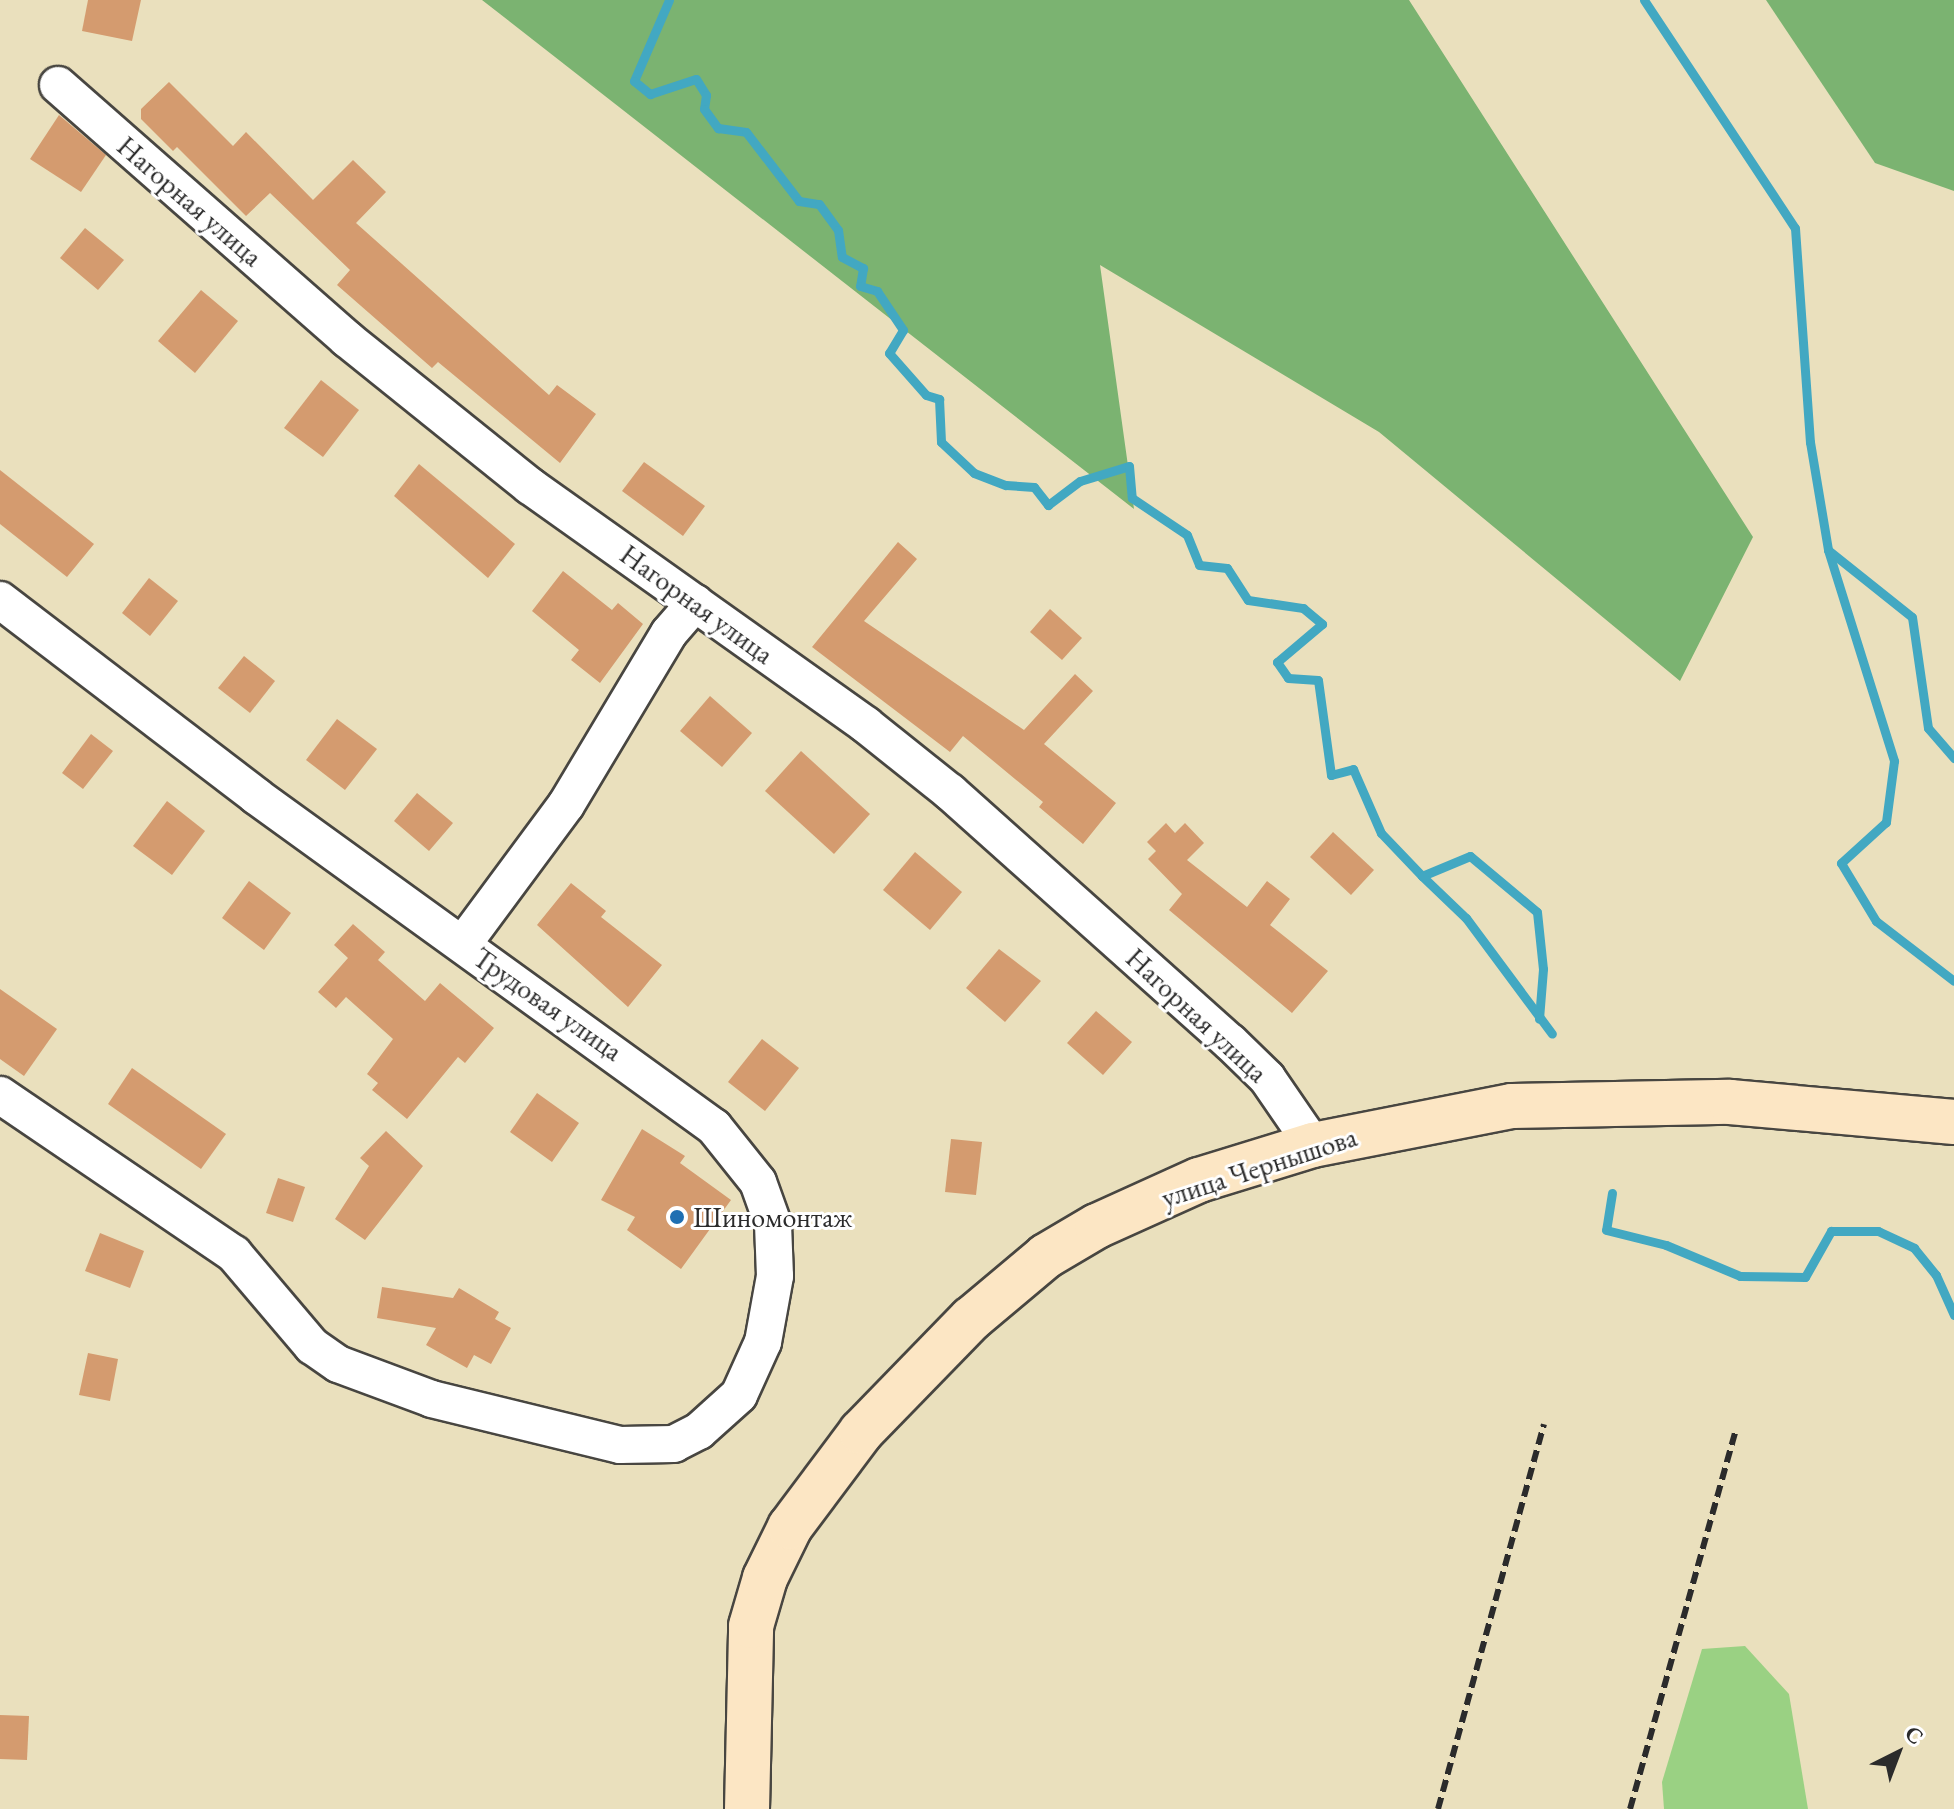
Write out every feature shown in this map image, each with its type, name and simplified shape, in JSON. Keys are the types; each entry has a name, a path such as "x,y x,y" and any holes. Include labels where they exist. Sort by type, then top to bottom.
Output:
{"main road":[{"name":"улица Чернышова","path":"747,1809 751,1626 765,1578 822,1479 861,1432 971,1319 1046,1256 1097,1226 1199,1180 1313,1145 1459,1113 1600,1101 1730,1102 1954,1122"}],"street":[{"name":"Нагорная улица","path":"58,85 347,339 530,486 695,603 950,792 1267,1078 1313,1145"},
{"name":"Трудовая улица","path":"0,600 256,796 714,1127 758,1182 770,1211 777,1248 770,1310 754,1367 739,1395 699,1431 674,1444 620,1445 432,1399 338,1364 291,1327 259,1280 234,1254 0,1095"},
{"path":"463,944 566,805 669,633 695,603"}],"green space":[{"path":"482,0 1409,0 1753,537 1680,681 1379,432 1100,265 1134,509"},
{"path":"1766,0 1954,0 1954,191 1875,163"},
{"path":"1745,1646 1789,1694 1808,1809 1664,1809 1662,1782 1702,1649"}],"building":[{"path":"88,0 141,0 132,41 82,31"},
{"path":"169,82 233,146 246,132 313,200 353,160 386,192 356,223 549,395 557,385 596,414 560,463 438,362 432,368 337,285 350,270 270,193 246,216 177,147 173,151 141,119 141,109"},
{"path":"59,115 106,155 81,192 30,159"},
{"path":"85,228 124,260 98,290 60,258"},
{"path":"201,290 238,321 195,373 158,341"},
{"path":"321,380 359,410 323,457 284,428"},
{"path":"644,462 705,506 683,536 622,491"},
{"path":"419,464 515,544 488,578 394,496"},
{"path":"0,470 94,544 67,577 0,524"},
{"path":"898,542 917,559 864,621 1024,730 1075,674 1093,691 1044,744 1116,803 1083,844 1039,807 1043,802 963,736 950,752 812,647"},
{"path":"563,571 612,610 618,603 643,624 600,683 571,660 579,650 532,611"},
{"path":"149,578 178,601 150,636 122,613"},
{"path":"1050,609 1082,638 1062,660 1030,632"},
{"path":"244,656 275,681 250,713 218,688"},
{"path":"710,696 752,733 722,767 680,731"},
{"path":"337,719 377,749 345,790 306,760"},
{"path":"91,734 113,751 83,789 62,773"},
{"path":"801,751 870,814 834,854 765,791"},
{"path":"417,793 453,823 429,851 394,821"},
{"path":"167,801 205,831 172,875 133,846"},
{"path":"1166,823 1175,833 1185,823 1204,843 1187,860 1247,907 1267,881 1290,899 1270,925 1328,971 1292,1013 1169,910 1182,894 1148,859 1156,851 1147,842"},
{"path":"1333,832 1374,870 1351,895 1310,857"},
{"path":"915,852 962,892 930,930 883,890"},
{"path":"249,881 291,913 264,950 222,918"},
{"path":"571,883 606,911 601,917 662,965 628,1007 537,925"},
{"path":"353,924 385,952 378,960 425,1001 440,983 494,1028 465,1063 458,1057 407,1119 372,1090 378,1083 367,1074 393,1039 346,997 336,1008 318,992 348,958 334,945"},
{"path":"999,949 1041,981 1005,1022 966,988"},
{"path":"0,989 57,1029 24,1076 0,1059"},
{"path":"1096,1011 1132,1042 1103,1075 1067,1043"},
{"path":"762,1039 799,1068 765,1111 728,1082"},
{"path":"132,1068 226,1134 201,1169 108,1104"},
{"path":"537,1093 579,1123 552,1162 510,1132"},
{"path":"642,1129 685,1156 680,1163 731,1200 681,1269 627,1230 635,1217 601,1200"},
{"path":"386,1131 423,1166 365,1240 335,1219 369,1166 360,1158"},
{"path":"951,1139 982,1142 976,1195 945,1192"},
{"path":"278,1178 305,1187 293,1222 266,1213"},
{"path":"100,1233 144,1251 130,1288 85,1271"},
{"path":"382,1287 453,1298 459,1288 499,1312 495,1319 511,1328 491,1364 474,1355 467,1368 426,1345 436,1328 377,1318"},
{"path":"88,1353 118,1359 110,1401 79,1395"},
{"path":"0,1715 29,1716 27,1760 0,1759"}],"waterway":[{"path":"669,0 634,81 650,94 696,79 706,95 704,109 718,128 746,132 799,201 819,204 838,230 842,257 863,268 860,286 877,291 903,330 889,353 926,395 939,399 941,442 974,473 1006,485 1034,487 1048,505 1080,481 1129,466 1132,498 1187,535 1199,565 1227,568 1248,600 1303,608 1322,624 1277,662 1288,678 1318,680 1331,775 1353,769 1381,833 1422,876 1470,856 1537,912 1543,969 1539,1019"},
{"path":"1644,0 1795,228 1810,442 1828,550 1894,761 1886,822 1841,863 1876,921 1954,981"},
{"path":"1828,550 1912,617 1928,728 1954,758"},
{"path":"1422,876 1466,918 1552,1034"},
{"path":"1612,1193 1606,1230 1666,1245 1740,1276 1805,1277 1831,1231 1878,1231 1914,1248 1936,1275 1954,1315"}],"railway":[{"path":"1438,1809 1544,1424"},
{"path":"1630,1809 1735,1432"}],"place":[{"name":"Шиномонтаж","path":"677,1217"}]}
